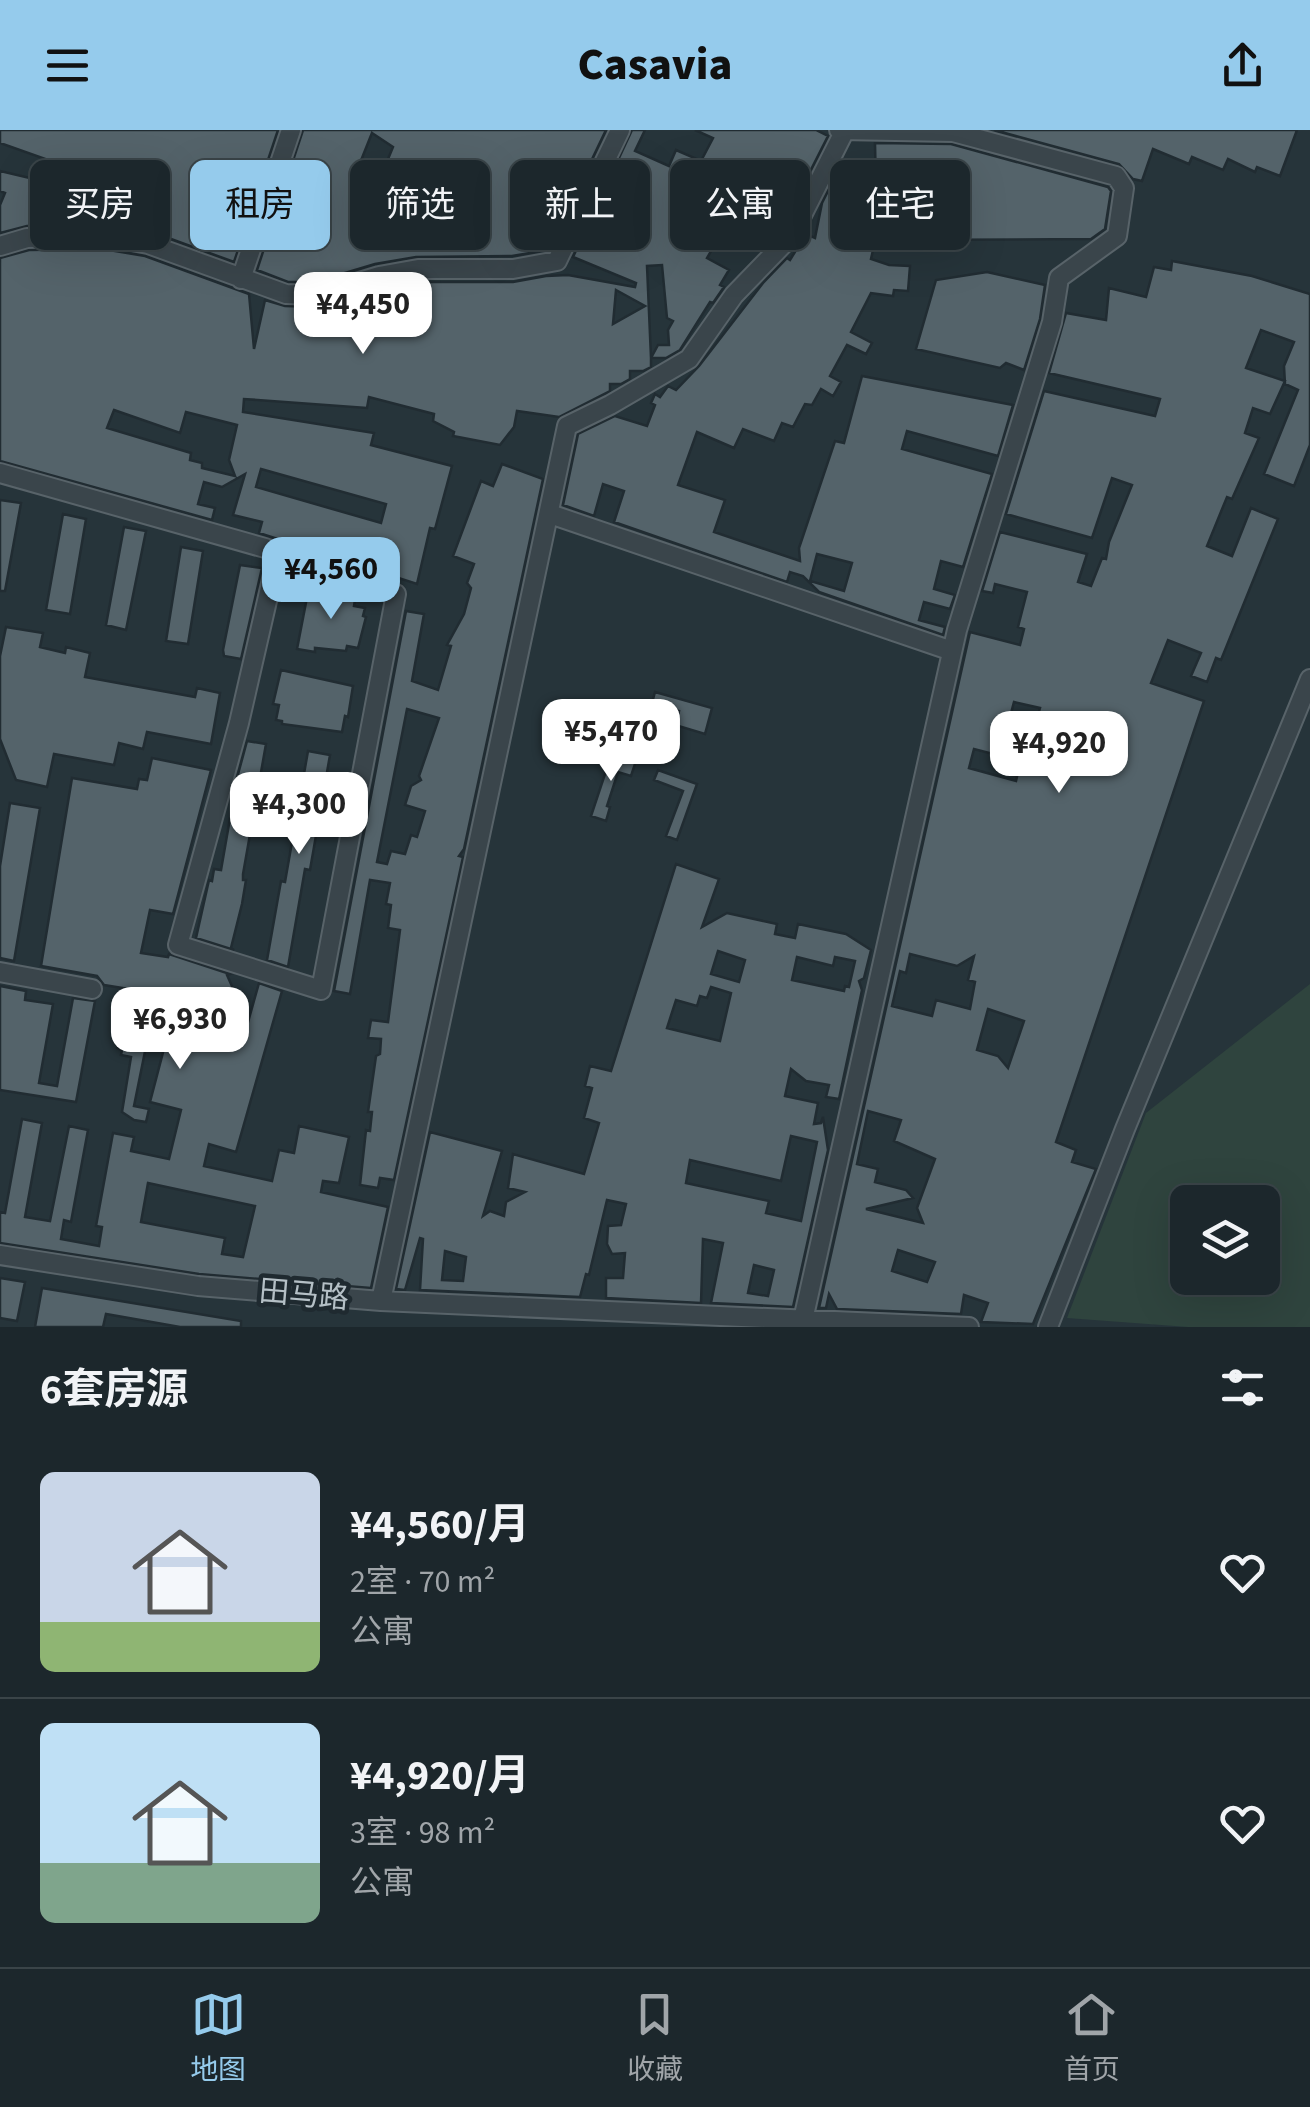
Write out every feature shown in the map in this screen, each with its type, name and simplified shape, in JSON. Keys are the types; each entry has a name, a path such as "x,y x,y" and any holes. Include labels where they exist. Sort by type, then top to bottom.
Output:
{"street":[{"path":"241,279 291,130"},
{"path":"0,246 27,238 104,236 148,244 286,294 317,295 379,276 418,270 513,269 558,261 620,130"},
{"path":"381,1302 567,426 610,406 688,359 734,296 792,235 841,131 953,132 1116,176 1124,188 1117,236 1059,278 1052,322 952,651 802,1320"},
{"path":"0,473 278,552 396,594 321,990 178,945 238,723 278,552"},
{"path":"549,514 952,651"},
{"path":"1048,1327 1310,679"},
{"path":"0,972 92,988"},
{"name":"田马路","path":"0,1256 198,1286 381,1302 969,1327"}],"green space":[{"path":"1310,984 1310,1327 1188,1327 1067,1318 1146,1113"}],"building":[{"path":"0,130 278,130 268,160 190,160 190,246 170,239 170,160 48,160 0,143"},
{"path":"303,130 606,130 592,160 510,160 510,250 548,250 512,256 416,257 375,264 315,282 288,282 257,270 264,250 330,250 330,160 293,160"},
{"path":"632,130 645,130 635,151 670,164 670,250 712,250 707,258 729,270 720,285 724,287 680,350 666,358 651,358 651,367 630,371 630,379 610,384 610,391 559,417 517,411 514,427 500,445 453,436 454,432 433,421 434,414 369,397 367,408 244,399 243,412 374,433 371,445 452,466 435,529 430,528 417,584 259,533 262,522 233,515 245,474 222,487 204,482 198,504 215,508 212,520 0,461 0,258 29,250 109,250 145,256 249,294 254,349 265,300 285,306 317,307 382,288 410,288 411,283 513,282 546,276 568,275 635,287 636,283 573,257 576,250 650,250 650,160 618,160","holes":["662,265 667,318 673,321 668,330 669,345 658,345 651,358 647,266","616,290 645,306 613,324","114,410 180,433 186,412 237,425 229,460 235,476 202,468 202,463 190,460 191,453 107,428","261,469 386,504 381,523 256,487"]},
{"path":"695,130 816,130 828,136 810,172 810,160 702,160 713,138"},
{"path":"994,130 1297,130 1280,176 1257,167 1255,172 1228,159 1223,170 1192,157 1189,164 1153,149 1142,181 1133,179 1119,164"},
{"path":"875,143 951,144 1108,187 1111,191 1105,229 1091,239 970,240 970,160 875,160"},
{"path":"676,150 699,160 672,160"},
{"path":"0,171 30,178 30,226 0,233 0,205 5,193 0,191"},
{"path":"830,187 830,250 873,250 871,259 910,266 908,291 894,290 893,296 871,293 851,332 872,343 866,354 847,345 830,376 841,382 833,396 821,389 812,405 805,404 793,427 782,423 774,441 743,429 734,448 697,432 678,485 725,500 714,532 800,561 799,548 835,441 844,443 862,376 1013,405 998,456 907,431 902,449 992,474 963,567 941,561 934,589 955,595 950,609 924,602 919,620 945,627 943,635 819,592 803,576 790,572 787,582 614,522 624,491 603,484 594,516 563,505 578,434 615,416 647,426 655,394 660,397 668,386 676,390 763,283 796,250 810,250 810,236 815,238 822,203","holes":["817,554 852,563 844,591 810,581"]},
{"path":"201,250 238,250 234,262"},
{"path":"1172,261 1252,276 1310,294 1310,445 1294,486 1264,474 1298,390 1285,381 1270,414 1253,408 1245,433 1259,438 1232,499 1227,497 1207,546 1232,556 1251,508 1278,519 1221,660 1216,658 1207,682 1191,676 1201,653 1168,640 1151,683 1204,701 1056,1142 1076,1150 1072,1162 1096,1169 1033,1324 981,1322 988,1303 964,1295 961,1314 837,1309 829,1294 826,1308 819,1308 970,632 1020,645 1024,629 1018,627 1027,592 995,584 993,593 982,591 1000,532 1087,554 1078,582 1091,586 1102,558 1106,559 1132,485 1112,478 1092,538 1006,514 1044,391 1155,416 1160,399 1049,373 1066,313 1106,320 1109,288 1146,297 1154,267 1171,270","holes":["1261,330 1294,342 1284,366 1285,381 1246,368","1014,702 1040,708 1035,726 1046,729 1042,744 1065,734 1053,771 1042,753 1023,750 1016,781 969,768 974,749 997,755 999,743 995,738 1006,732","910,954 957,966 974,956 968,980 975,982 970,1009 936,1000 932,1016 892,1006 900,971 906,973","988,1009 1024,1021 1008,1068 998,1056 977,1050","868,1111 901,1120 894,1141 935,1159 917,1208 923,1223 866,1209 913,1198 906,1190 875,1182 878,1169 857,1164","898,1250 935,1262 927,1282 892,1271"]},
{"path":"987,272 1045,285 1040,319 1024,370 1006,363 1000,368 916,349 936,280"},
{"path":"502,464 543,479 464,849 459,856 463,857 394,1180 380,1178 378,1188 360,1185 381,1039 368,1038 371,1020 388,1022 400,930 388,928 391,905 386,904 390,883 370,880 350,994 334,991 406,611 424,614 412,681 438,690 451,646 447,645 464,614 471,588 467,583 474,564 453,556 481,481 493,486","holes":["407,709 439,718 419,776 421,780 411,786 405,805 425,811 417,837 411,835 405,854 391,851 387,864 377,862"]},
{"path":"0,500 21,503 5,591 0,591"},
{"path":"63,514 86,519 70,614 46,610"},
{"path":"124,527 146,531 126,630 106,625"},
{"path":"181,547 203,551 188,644 166,641"},
{"path":"240,565 262,568 241,659 224,656 223,650"},
{"path":"309,587 355,600 354,606 365,608 358,648 315,648 315,652 297,649"},
{"path":"6,627 43,633 40,647 65,653 66,647 90,653 85,677 195,697 197,688 220,693 211,744 147,732 143,749 119,743 114,765 54,754 47,787 16,780 0,739 0,656"},
{"path":"281,670 353,686 342,732 276,720 279,705 273,704"},
{"path":"655,692 712,708 705,734 675,725 679,711 652,703"},
{"path":"247,741 266,744 243,874 246,880 242,904 231,948 234,950 196,938 209,880 212,881 214,869 221,870"},
{"path":"308,751 330,755 288,967 267,960"},
{"path":"612,753 636,761 631,776 618,772 606,821 591,816"},
{"path":"152,758 211,770 173,914 150,910 141,953 168,957 169,954 230,974 227,975 248,1022 259,983 282,991 236,1152 209,1144 204,1166 272,1181 279,1150 294,1153 299,1126 349,1137 339,1183 323,1181 321,1192 388,1207 371,1288 199,1274 0,1243 0,1212 5,1213 22,1119 42,1123 25,1217 50,1221 69,1126 88,1130 71,1222 64,1220 61,1239 99,1246 102,1227 96,1226 113,1133 134,1137 131,1151 169,1159 181,1110 150,1102 176,1003 156,997 134,1106 149,1109 146,1122 134,1120 122,1112 131,1057 121,1055 122,1050 117,1048 129,989 104,985 97,976 41,966 72,778 137,789 139,779 147,780","holes":["148,1183 255,1206 243,1257 222,1254 225,1238 141,1222"]},
{"path":"658,770 697,784 677,840 666,836 683,791 654,780"},
{"path":"10,803 40,808 14,961 0,958 0,866"},
{"path":"676,864 719,879 702,927 727,913 777,924 775,934 795,938 798,924 846,934 871,950 864,978 859,981 862,990 839,1099 826,1097 829,1085 806,1081 791,1069 785,1096 818,1103 814,1124 821,1123 823,1117 828,1150 793,1307 711,1303 723,1243 703,1239 701,1303 606,1298 606,1278 623,1278 625,1253 612,1254 607,1244 608,1226 621,1225 626,1204 607,1200 580,1297 420,1290 420,1238 405,1290 396,1289 430,1132 502,1151 483,1216 490,1211 504,1216 506,1202 525,1192 508,1188 513,1154 584,1174 599,1123 584,1118 592,1088 585,1086 590,1066 611,1071","holes":["718,951 745,960 739,982 711,974","797,957 833,966 835,957 855,961 849,987 845,986 844,991 792,980","711,987 731,993 720,1041 667,1028 676,1000 697,1006 700,996 707,998","791,1136 817,1142 801,1221 766,1213 769,1201 686,1183 690,1160 781,1181","445,1251 466,1257 463,1281 442,1280","754,1265 774,1270 768,1296 748,1293"]},
{"path":"0,986 26,991 25,1000 53,1004 39,1083 57,1086 73,998 95,1001 76,1102 0,1090"},
{"path":"0,1278 25,1282 17,1321 0,1318"},
{"path":"42,1288 241,1321 241,1327 180,1327 106,1314 103,1327 35,1327"}]}
